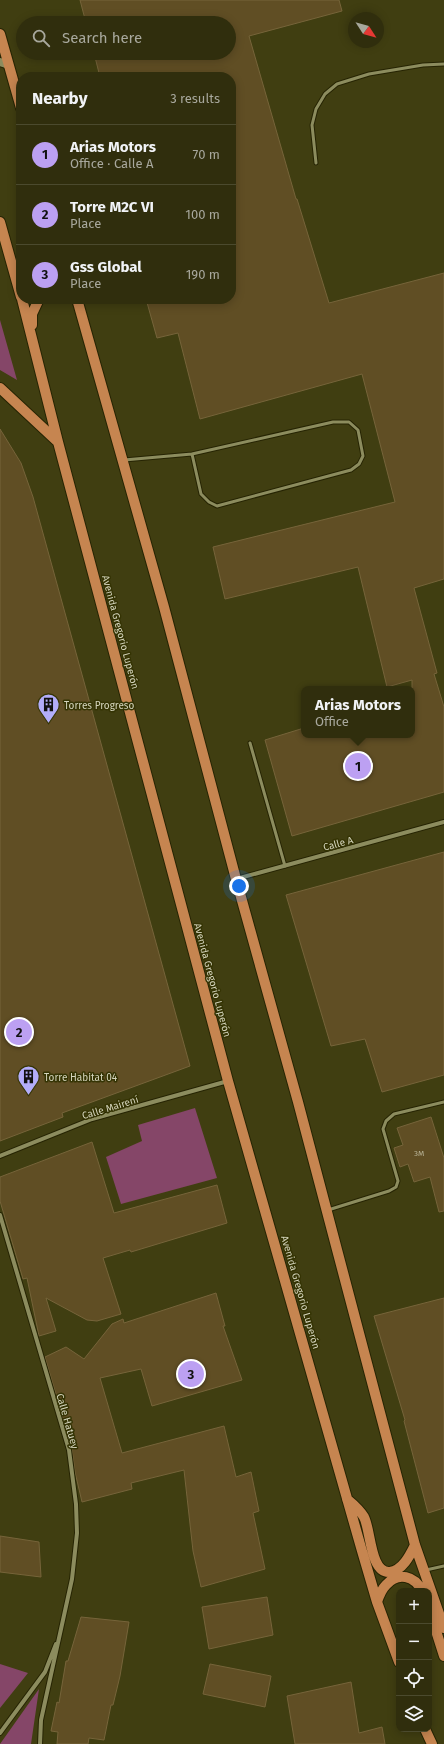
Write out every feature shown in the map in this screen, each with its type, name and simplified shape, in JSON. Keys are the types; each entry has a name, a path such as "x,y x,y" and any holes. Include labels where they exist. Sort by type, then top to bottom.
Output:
{"main road":[{"path":"0,34 4,64 16,95"},
{"name":"Avenida Gregorio Luperón","path":"0,222 16,280"},
{"name":"Avenida Gregorio Luperón","path":"23,304 32,334 58,442 228,1081 377,1602 398,1660"},
{"path":"32,334 32,314 36,304"},
{"path":"75,304 82,314"},
{"path":"79,304 164,607 236,879 327,1210 415,1545 444,1628"},
{"path":"0,388 58,442"},
{"path":"347,1499 364,1517 375,1561 384,1571 389,1572 400,1568 405,1563 415,1545"},
{"path":"377,1602 386,1584 395,1578 407,1577 414,1580 420,1588"},
{"path":"432,1618 444,1656"},
{"path":"426,1732 432,1744"}],"street":[{"name":"Calle A","path":"236,879 444,822"},
{"name":"Calle Mairení","path":"0,1156 92,1119 228,1081"},
{"name":"Calle Hatuey","path":"0,1215 69,1450 76,1504 77,1533 72,1579 41,1720 40,1744"},
{"name":"Calle Hatuey","path":"0,1733 45,1672 59,1637"}],"lane":[{"path":"316,163 312,125 316,109 326,94 337,84 370,74 423,65 444,64"},
{"path":"123,460 192,454 333,422 349,422 358,430 362,456 359,464 351,470 217,506 209,502 202,494 192,454"},
{"path":"250,743 285,866"},
{"path":"327,1210 396,1187 398,1181 383,1129 386,1121 394,1114 444,1102"},
{"path":"424,1571 444,1566"}],"shaded area":[{"path":"0,320 17,380 0,370"},
{"path":"195,1108 217,1178 121,1204 106,1157 142,1141 138,1125"},
{"path":"0,1664 28,1673 0,1708"},
{"path":"39,1689 31,1744 0,1744"}],"building":[{"path":"80,0 339,0 342,11 249,36 296,199 329,303 444,273 444,579 414,588 437,673 434,674 444,707 444,792 292,836 265,740 301,729 301,738 415,738 415,686 412,686 412,680 387,686 358,567 225,599 213,547 395,502 362,374 200,419 178,333 157,338 147,304 236,304 236,72 99,72 96,60 236,60 236,16 84,16"},
{"name":"Torres Progreso","path":"0,429 21,463 33,497 190,1066 62,1113 63,1117 0,1141"},
{"path":"444,852 444,1075 382,1092 365,1039 331,1046 286,895"},
{"path":"431,1117 444,1158 444,1211 439,1212 430,1177 414,1182 408,1164 400,1167 394,1148 403,1145 397,1128"},
{"path":"92,1142 114,1213 217,1185 227,1223 131,1252 130,1250 103,1258 121,1314 97,1321 87,1320 46,1298 56,1331 39,1336 27,1278 23,1279 0,1201 0,1177"},
{"path":"216,1293 225,1326 223,1326 242,1380 152,1406 141,1369 100,1378 122,1453 224,1426 236,1477 251,1472 259,1511 253,1513 265,1569 201,1587 193,1551 184,1470 131,1483 132,1489 82,1502 75,1472 72,1449 45,1357 66,1347 84,1359 112,1324 123,1319 124,1323"},
{"path":"444,1298 444,1508 428,1513 404,1421 405,1420 374,1316"},
{"path":"0,1536 39,1542 41,1577 0,1572"},
{"path":"267,1597 273,1635 209,1649 202,1607"},
{"path":"81,1617 129,1622 120,1676 113,1705 111,1705 104,1740 89,1738 88,1744 57,1744 58,1732 51,1731 57,1702 59,1703 66,1661 68,1661"},
{"path":"210,1664 271,1676 265,1707 203,1694"},
{"path":"351,1682 359,1733 382,1727 385,1744 295,1744 287,1696"}],"place":[{"name":"Torres Progreso","path":"48,724"},
{"name":"Arias Motors","path":"358,766"},
{"name":"Torre M2C VI","path":"19,1032"},
{"name":"Torre Habitat 04","path":"28,1096"},
{"name":"Gss Global","path":"191,1374"}]}
